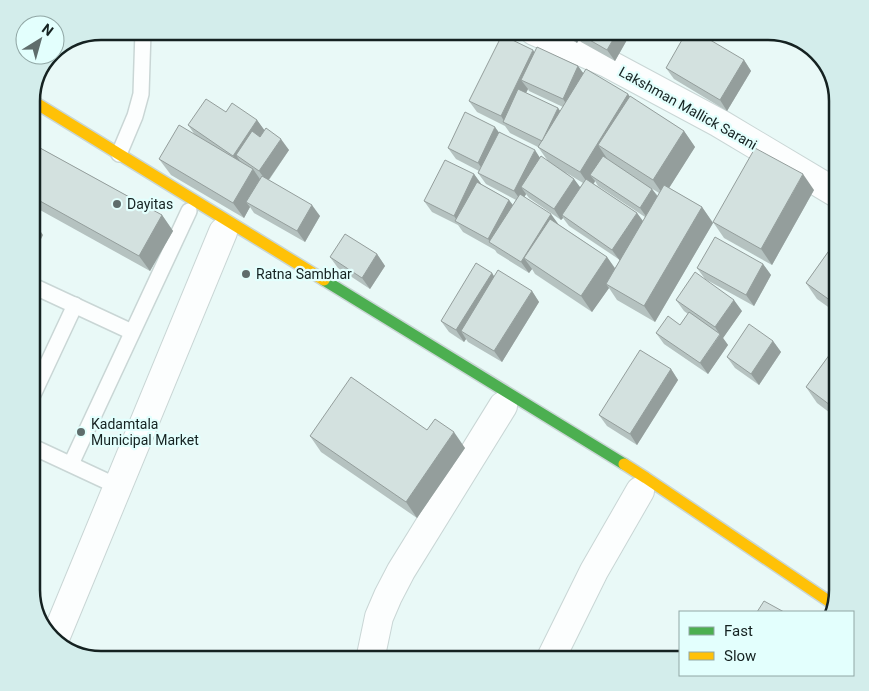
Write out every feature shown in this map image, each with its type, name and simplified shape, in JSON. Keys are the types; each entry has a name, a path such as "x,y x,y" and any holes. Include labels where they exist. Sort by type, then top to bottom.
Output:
{"street":[{"name":"Lakshman Mallick Sarani","path":"554,40 606,63 719,122 829,189"},
{"path":"40,106 119,154 190,208 641,488 828,602"},
{"path":"58,632 224,229"},
{"path":"372,651 379,617 400,571 505,403"},
{"path":"554,651 594,571 641,488"}],"lane":[{"path":"119,154 135,116 141,94 143,40"},
{"path":"71,464 190,208"},
{"path":"40,289 132,332"},
{"path":"40,379 75,305"},
{"path":"40,450 118,486"}],"building":[{"path":"500,40 512,40 533,50 501,116 469,101"},
{"path":"590,40 613,40 607,50"},
{"path":"682,40 710,40 744,60 720,100 666,68"},
{"path":"537,47 578,66 563,99 521,80"},
{"path":"586,69 628,94 580,172 538,147"},
{"path":"518,89 558,108 542,141 503,122"},
{"path":"630,96 684,131 653,180 598,145"},
{"path":"206,99 226,112 232,103 257,120 233,156 188,125"},
{"path":"465,112 495,127 478,163 448,148"},
{"path":"179,125 253,169 233,203 159,159"},
{"path":"266,128 281,139 259,171 236,155 252,131 260,137"},
{"path":"499,132 535,150 514,191 478,173"},
{"path":"40,148 162,215 139,256 40,201"},
{"path":"755,148 803,174 761,249 713,222"},
{"path":"541,156 574,179 554,209 521,187"},
{"path":"603,156 652,189 640,208 590,175"},
{"path":"445,160 474,174 454,216 424,201"},
{"path":"262,176 312,205 297,231 246,202"},
{"path":"586,179 637,213 612,250 562,215"},
{"path":"477,182 509,200 488,239 455,221"},
{"path":"664,185 702,207 644,306 606,284"},
{"path":"520,194 551,214 521,262 489,242"},
{"path":"550,219 607,257 581,296 524,258"},
{"path":"345,234 377,254 362,278 330,257"},
{"path":"715,237 763,264 746,295 697,268"},
{"path":"829,251 829,300 806,283"},
{"path":"476,263 492,273 456,330 441,321"},
{"path":"498,270 532,291 494,351 461,331"},
{"path":"695,272 734,300 715,327 676,300"},
{"path":"689,312 720,334 700,363 656,333 668,316 680,325"},
{"path":"749,324 773,341 751,374 727,357"},
{"path":"640,350 671,369 630,434 599,415"},
{"path":"829,355 829,404 806,387"},
{"path":"351,377 427,430 435,419 454,432 406,502 310,436"},
{"path":"764,601 782,611 758,611"}],"traffic: fast":[{"path":"324,280 624,464"}],"traffic: slow":[{"path":"40,106 324,280"},
{"path":"624,464 828,601"}],"place":[{"name":"Dayitas","path":"117,204"},
{"name":"Ratna Sambhar","path":"246,274"},
{"name":"Kadamtala Municipal Market","path":"81,432"}]}
